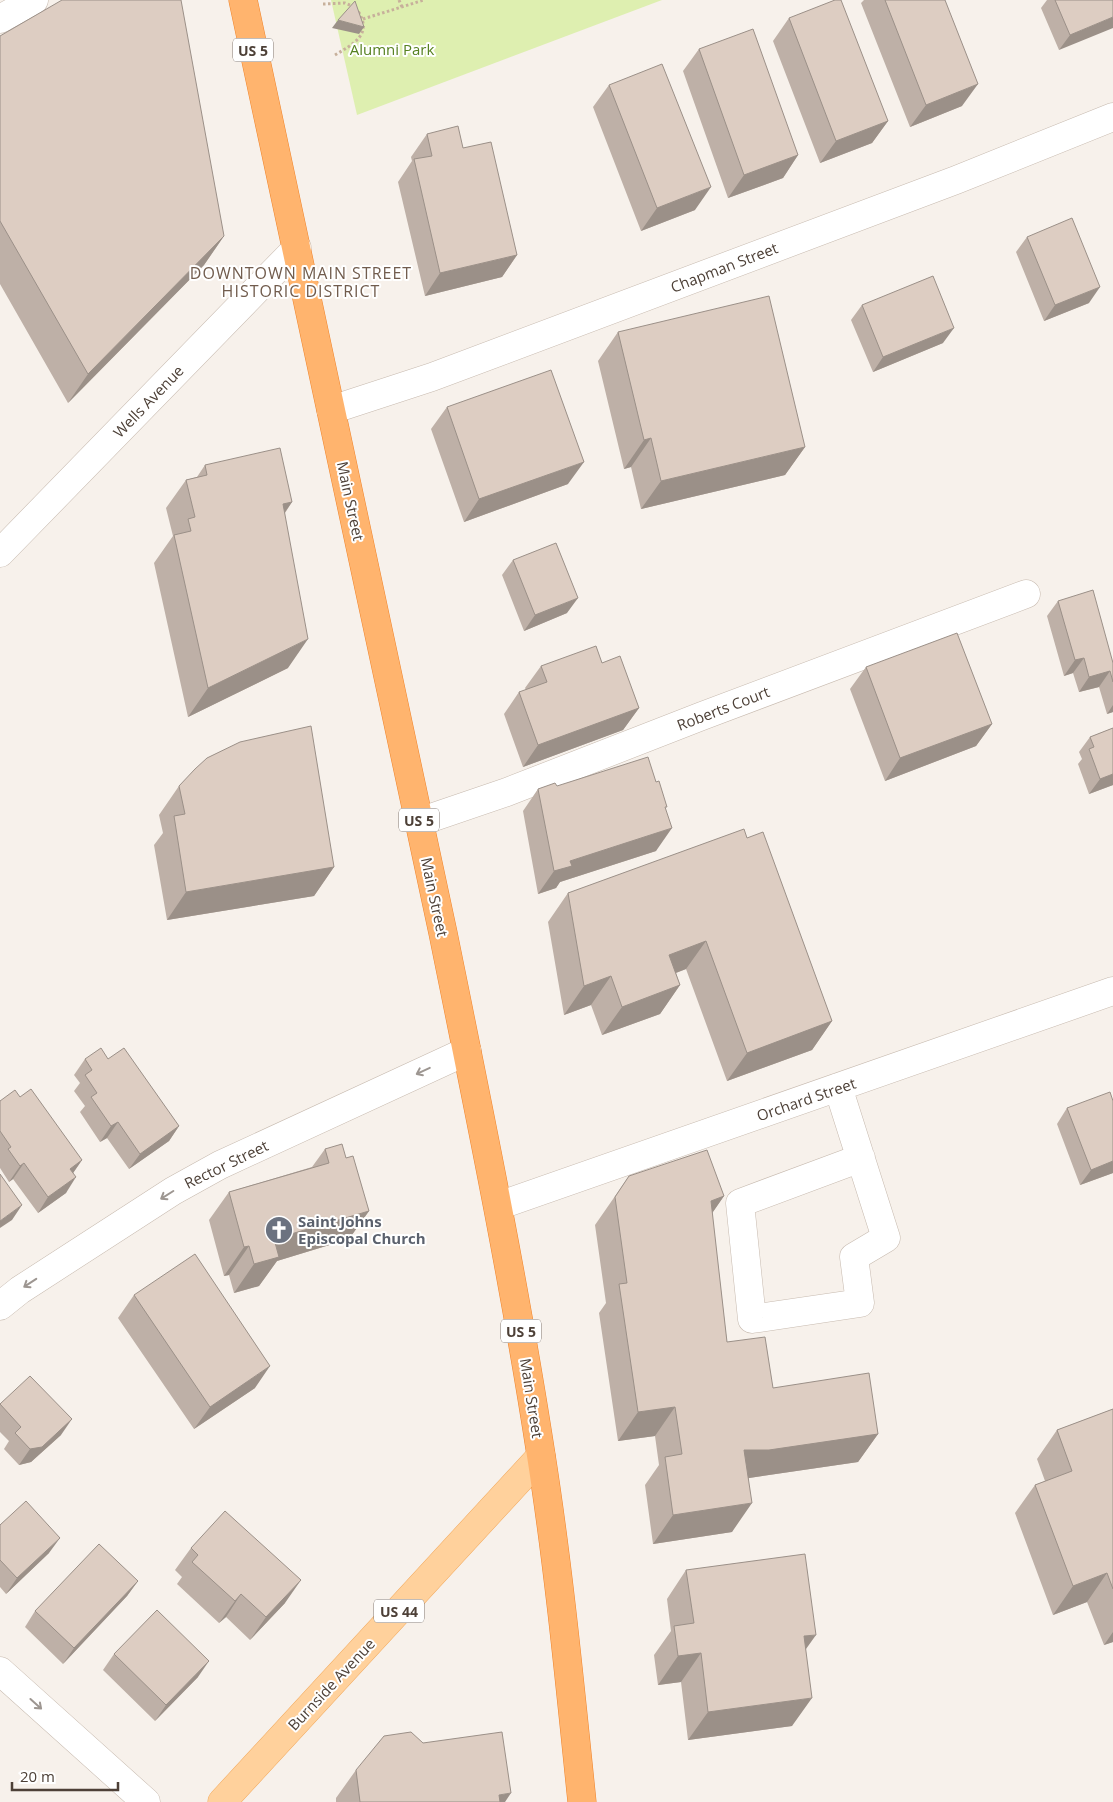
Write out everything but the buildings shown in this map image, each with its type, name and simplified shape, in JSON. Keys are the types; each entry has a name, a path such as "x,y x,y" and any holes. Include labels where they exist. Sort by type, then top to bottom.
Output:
{"highway":[{"name":"Main Street","path":"243,0 332,410 498,1206 541,1456 559,1586 582,1802"}],"main road":[{"name":"Burnside Avenue","path":"222,1802 541,1456"}],"street":[{"path":"0,20 34,0"},
{"name":"Chapman Street","path":"332,410 451,370 956,180 1113,116"},
{"name":"Wells Avenue","path":"0,553 297,248"},
{"name":"Roberts Court","path":"419,822 507,792 702,716 1026,594"},
{"name":"Orchard Street","path":"498,1206 1113,992"},
{"name":"Rector Street","path":"0,1306 20,1290 181,1187 220,1165 467,1051"},
{"path":"838,1087 861,1158 886,1238 854,1257 860,1303 752,1319 740,1203 861,1158"},
{"path":"0,1671 146,1802"}],"path":[{"path":"399,0 402,7"},
{"path":"363,19 424,0"},
{"path":"323,4 345,3 358,10 363,19 360,37 335,55"}],"green space":[{"name":"Alumni Park","path":"331,0 662,0 357,115"}],"place":[{"name":"Saint Johns Episcopal Church","path":"279,1230"}],"district":[{"name":"DOWNTOWN MAIN STREET HISTORIC DISTRICT","path":"301,282"}]}
